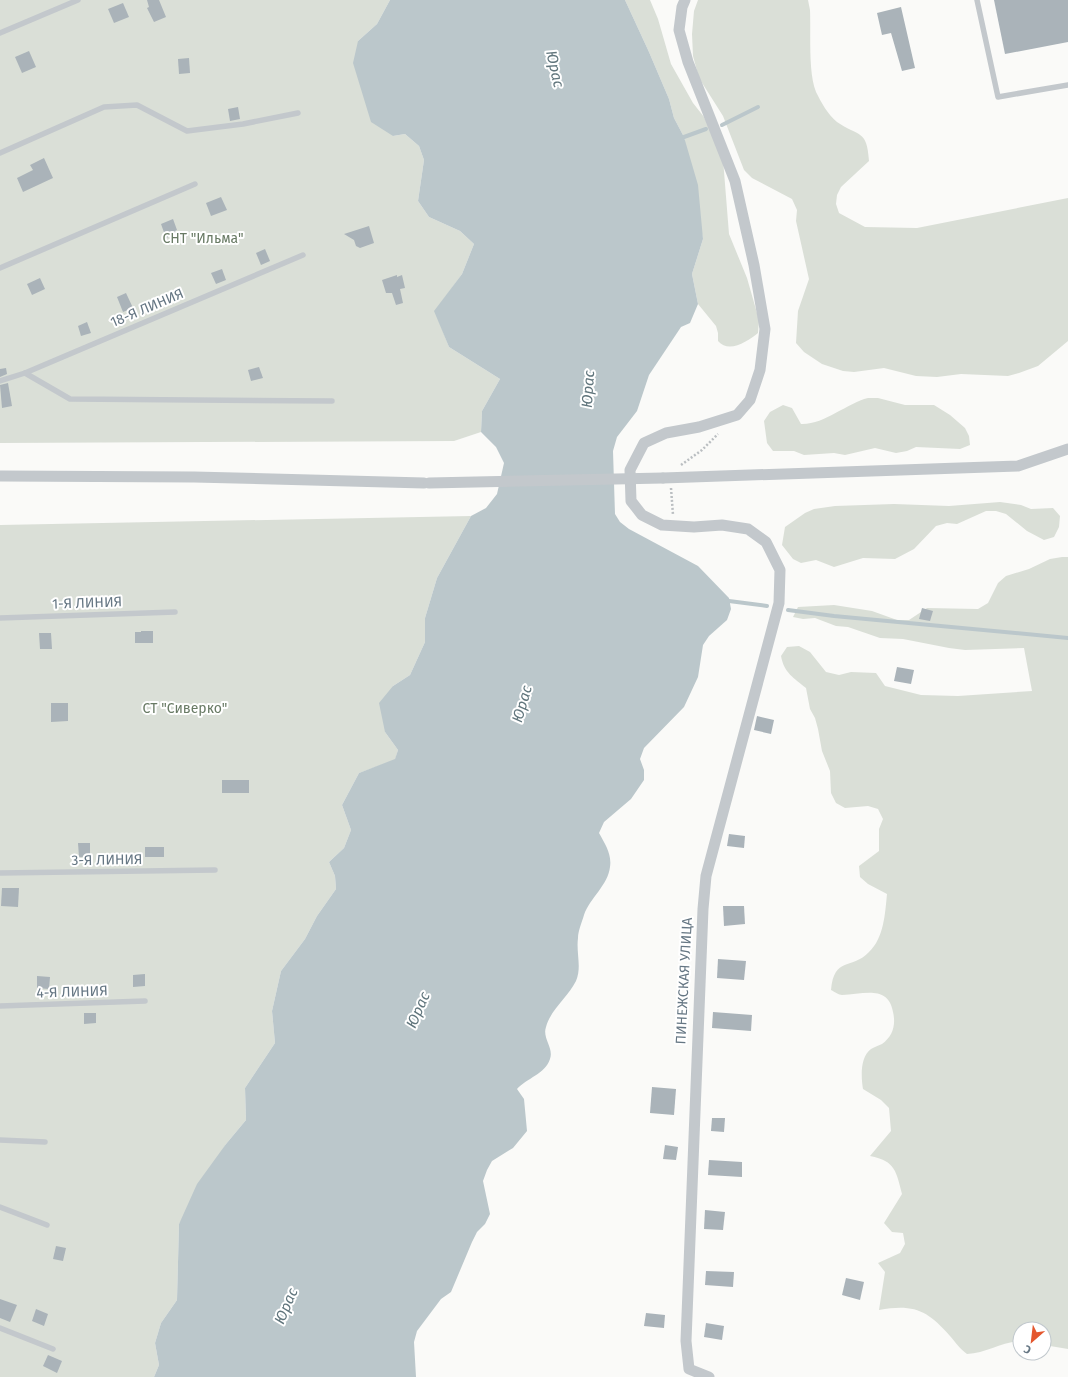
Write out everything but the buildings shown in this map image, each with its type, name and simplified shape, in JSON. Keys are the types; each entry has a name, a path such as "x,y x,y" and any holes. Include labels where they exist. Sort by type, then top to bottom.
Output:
{"street":[{"name":"ПИНЕЖСКАЯ УЛИЦА","path":"685,0 682,6 679,30 688,62 735,181 754,265 765,329 760,370 750,400 737,415 699,427 666,433 644,443 630,470 631,501 642,515 662,525 694,527 722,525 748,529 766,542 780,570 779,603 705,883 698,998 686,1342 689,1369 708,1377"},
{"path":"0,476 194,477 426,483 667,482 1018,466 1068,449"}],"lane":[{"path":"0,33 78,0"},
{"path":"977,0 998,97 1068,84"},
{"path":"0,153 104,107 137,105 187,131 243,124 298,113"},
{"path":"0,268 195,184"},
{"name":"18-Я ЛИНИЯ","path":"0,381 25,373 303,255"},
{"path":"25,373 70,400 332,401"},
{"name":"1-Я ЛИНИЯ","path":"0,618 175,612"},
{"name":"3-Я ЛИНИЯ","path":"0,873 215,870"},
{"name":"4-Я ЛИНИЯ","path":"0,1006 145,1001"},
{"path":"0,1140 45,1142"},
{"path":"0,1207 47,1225"},
{"path":"0,1328 52,1349"}],"path":[{"path":"673,512 667,482 722,430"}],"green space":[{"name":"СНТ \"Ильма\"","path":"0,0 390,0 377,24 358,41 393,136 405,134 419,146 424,160 418,201 429,217 460,231 474,244 462,274 435,311 449,347 500,379 482,411 481,432 454,441 0,443"},
{"path":"625,0 650,0 658,19 671,64 693,103 704,117 723,159 729,234 747,278 759,320 758,333 738,345 722,345 718,341 716,326 698,304 692,274 703,239 684,137 674,118 669,99"},
{"path":"698,0 808,0 810,10 811,63 813,84 816,92 825,108 837,122 856,132 864,139 868,151 869,161 841,187 837,195 836,204 839,213 865,227 917,228 1068,198 1068,341 1038,366 1008,376 961,374 937,377 916,376 884,368 854,372 843,371 822,364 804,352 796,343 798,311 809,279 796,221 797,210 792,199 752,178 744,170 723,116 699,78 693,56 692,34 694,11"},
{"path":"868,398 878,398 905,405 934,405 950,415 965,428 969,436 970,445 960,449 916,447 907,451 896,453 875,448 845,455 834,453 804,455 794,451 773,451 767,443 764,421 770,412 783,405 792,408 801,424 827,418 852,404"},
{"path":"1000,502 1021,505 1031,509 1053,508 1060,516 1059,527 1054,537 1044,540 1027,531 1006,514 996,511 986,511 957,524 947,523 936,526 914,549 895,559 863,558 834,567 816,560 801,563 793,559 782,545 785,527 805,513 814,509 835,506 894,504 949,506"},
{"name":"СТ \"Сиверко\"","path":"471,516 437,578 425,618 425,642 410,675 393,686 385,732 398,750 395,760 359,773 342,805 351,830 344,848 329,862 335,876 336,889 317,916 305,939 281,971 272,1011 275,1043 245,1088 246,1120 226,1144 179,1224 177,1300 161,1323 155,1343 159,1365 154,1377 0,1377 0,525"},
{"path":"1068,557 1068,1349 1052,1346 1052,1321 1012,1321 1012,1342 981,1352 967,1354 942,1327 927,1315 919,1311 902,1308 879,1310 885,1272 878,1263 900,1253 905,1244 903,1233 892,1232 884,1223 902,1194 894,1169 890,1164 879,1158 870,1156 891,1131 889,1108 881,1100 863,1089 862,1068 867,1053 872,1048 886,1041 891,1034 894,1026 894,1017 890,1003 880,994 866,993 842,995 831,990 836,972 840,968 856,961 869,952 878,940 881,933 887,894 868,884 860,877 859,866 879,851 879,829 883,819 878,809 868,806 845,808 836,803 831,793 830,771 822,751 818,729 815,718 810,709 806,688 787,671 782,662 781,656 787,647 799,646 810,652 826,672 839,675 851,672 876,673 885,686 921,695 958,696 1032,691 1024,648 965,650 949,648 903,639 880,638 848,627 836,626 815,618 803,619 793,617 798,607 834,605 872,611 897,620 909,620 927,608 978,609 988,603 998,583 1006,576 1029,569 1050,559"}],"water":[{"name":"Юрас","path":"390,0 625,0 669,99 674,118 684,137 698,185 703,239 692,274 698,304 690,323 681,327 649,375 637,411 617,437 613,451 615,514 620,522 629,529 698,566 729,598 731,609 727,620 709,636 703,645 698,677 684,707 644,748 640,759 644,770 644,780 631,799 604,822 599,833 609,853 609,874 590,903 580,926 578,935 578,976 573,987 548,1021 545,1031 551,1055 548,1064 540,1072 517,1089 524,1099 527,1131 513,1148 492,1161 487,1170 483,1181 490,1214 485,1224 477,1232 472,1242 451,1292 441,1299 417,1331 414,1342 416,1377 154,1377 159,1365 155,1343 161,1323 177,1300 179,1224 197,1184 226,1144 246,1120 245,1088 275,1043 272,1011 281,971 305,939 317,916 336,889 335,876 329,862 344,848 351,830 342,805 359,773 395,759 398,750 385,732 379,703 393,686 410,675 425,642 425,618 437,578 471,516 486,508 497,494 504,463 496,447 481,432 482,411 500,379 449,347 434,311 462,274 474,244 460,231 429,217 418,201 424,160 419,146 405,134 393,136 371,122 353,63 358,41 377,24"}],"waterway":[{"path":"722,125 758,107"},
{"path":"684,137 706,129"},
{"path":"729,601 767,606"},
{"path":"788,610 834,616 1068,638"}]}
